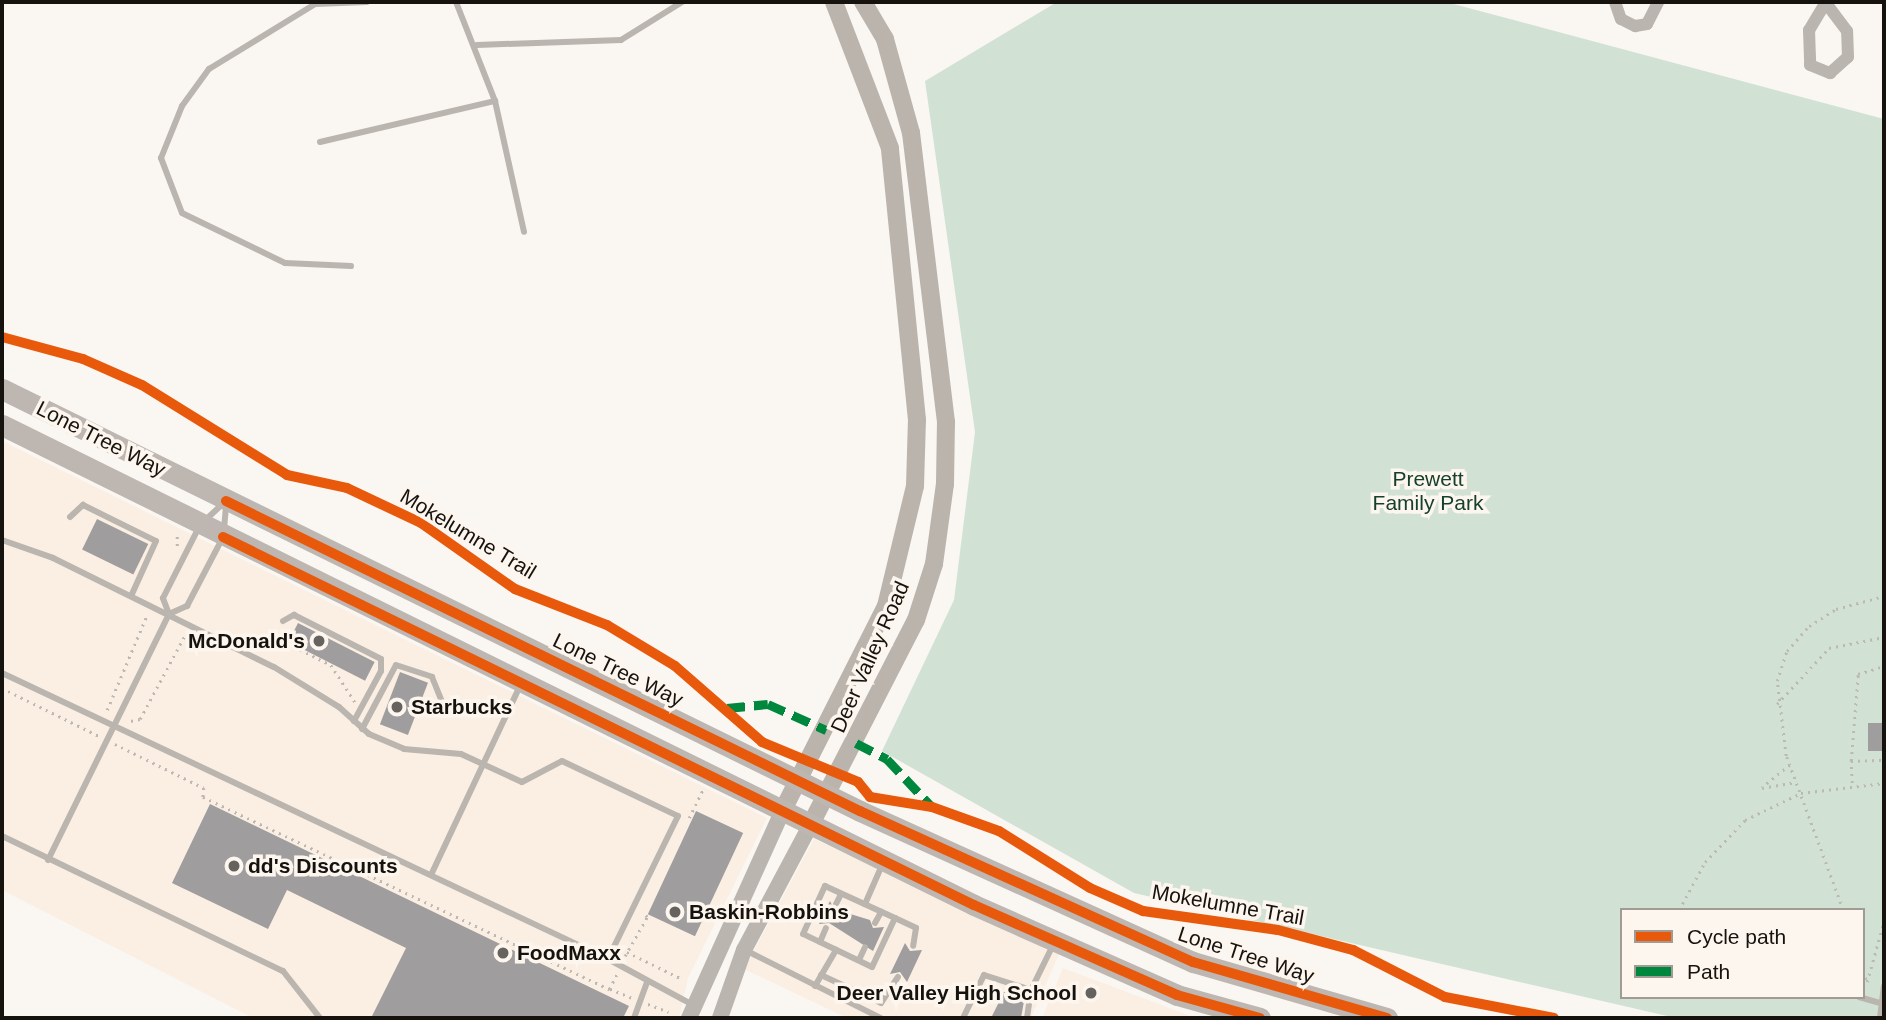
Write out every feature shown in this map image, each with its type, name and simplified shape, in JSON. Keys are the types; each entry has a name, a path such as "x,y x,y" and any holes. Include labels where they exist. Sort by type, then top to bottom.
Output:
{"main road":[{"name":"Deer Valley Road","path":"783,810 886,606 915,486 917,420 890,148 834,2"},
{"name":"Deer Valley Road","path":"811,824 916,620 934,564 945,484 946,422 911,133 885,38 863,2"},
{"name":"Lone Tree Way","path":"2,389 827,794 1193,962 1387,1018"},
{"name":"Lone Tree Way","path":"2,425 520,686 1054,942 1177,995 1260,1018"}],"street":[{"path":"1615,2 1621,19 1635,26 1647,24 1658,2"},
{"path":"1826,2 1847,31 1848,57 1830,73 1810,65 1809,30 1826,2"},
{"name":"Deer Valley Road","path":"693,1014 783,810"},
{"name":"Deer Valley Road","path":"720,1018 744,950 811,824"}],"lane":[{"path":"351,266 285,263 182,214 161,158 182,106 209,69 315,4 367,2"},
{"path":"456,2 477,45 495,101 524,232"},
{"path":"477,45 621,40 682,2"},
{"path":"320,142 495,101"},
{"path":"169,614 163,598 200,525 226,501"},
{"path":"48,860 169,614 187,606 223,537 226,501"},
{"path":"71,517 83,505 156,541 131,596"},
{"path":"2,540 149,604 306,685 362,730 404,749 461,754 522,782 562,761 678,816 608,959"},
{"path":"283,621 294,615 381,659 362,711 354,722"},
{"path":"362,730 396,665 432,677 443,704"},
{"path":"2,673 608,959 693,1014"},
{"path":"431,875 520,686"},
{"path":"2,836 283,971 320,1018"},
{"path":"864,904 884,860"},
{"path":"895,918 872,967 803,934 825,886 841,894 895,918 916,928 913,946"},
{"path":"836,904 841,894"},
{"path":"875,923 881,912"},
{"path":"820,943 826,928"},
{"path":"1027,1018 1031,990 1054,942"},
{"path":"859,960 866,947"},
{"path":"744,950 881,1018"},
{"path":"815,986 836,950"},
{"path":"821,975 881,1003 898,977"},
{"path":"963,1018 984,975 1031,990"},
{"path":"634,1018 647,982"},
{"path":"1880,1018 1884,986"},
{"path":"1865,999 1883,1004"}],"path":[{"path":"171,558 177,536"},
{"path":"1842,908 1790,765 1777,704 1787,651 1809,626 1836,609 1884,596"},
{"path":"96,735 148,621 149,604"},
{"path":"118,746 126,732 140,719 190,625"},
{"path":"1777,704 1829,648 1884,637"},
{"path":"275,638 331,665 362,711"},
{"path":"1852,783 1857,674 1884,666"},
{"path":"1851,761 1884,760"},
{"path":"1790,765 1762,788 1796,782"},
{"path":"1680,908 1705,862 1745,820 1801,793 1852,783 1884,783"},
{"path":"204,788 203,797 610,989 669,1012"},
{"path":"686,825 703,789"},
{"path":"610,989 648,903"},
{"path":"1865,982 1884,921"},
{"path":"627,952 680,978"}],"shaded area":[{"path":"2,441 767,818 688,978 679,1018 253,1018 2,890"},
{"path":"814,839 1060,952 1031,1018 847,1018 744,969"},
{"name":"Deer Valley High School","path":"1063,968 1196,1018 1042,1018"}],"green space":[{"name":"Prewett Family Park","path":"1057,2 1446,2 1884,119 1884,1018 1676,1018 1134,893 882,751 954,600 975,432 925,81"}],"building":[{"path":"97,519 148,544 133,575 82,550"},
{"path":"298,623 375,662 365,681 288,642"},
{"name":"Starbucks","path":"400,672 428,683 408,735 380,724"},
{"path":"1868,723 1884,723 1884,751 1868,751"},
{"path":"210,804 629,1006 623,1018 371,1018 406,948 287,890 268,929 172,883"},
{"path":"696,811 743,833 695,936 648,914"},
{"path":"830,901 834,909 870,920 873,928 884,927 873,951 829,923 819,924"},
{"path":"905,943 910,951 922,950 907,982 900,972 890,974"},
{"path":"1004,992 1024,1001 1021,1018 991,1018"}],"marked path":[{"path":"727,708 768,704 826,730"},
{"path":"856,743 887,759 932,807"}],"cycle path":[{"name":"Mokelumne Trail","path":"2,337 83,359 142,385 287,475 347,488 421,523 515,589 607,625 675,666 762,742 858,782 870,797 932,807 999,831 1090,888 1143,911 1278,930 1353,950 1445,997 1554,1018"},
{"path":"226,501 860,811 1193,962 1387,1018"},
{"path":"223,537 974,905 1177,995 1260,1018"}],"place":[{"name":"McDonald's","path":"319,641"},
{"name":"Starbucks","path":"397,707"},
{"name":"dd's Discounts","path":"234,866"},
{"name":"Baskin-Robbins","path":"675,912"},
{"name":"FoodMaxx","path":"503,953"},
{"name":"Deer Valley High School","path":"1091,993"}]}
